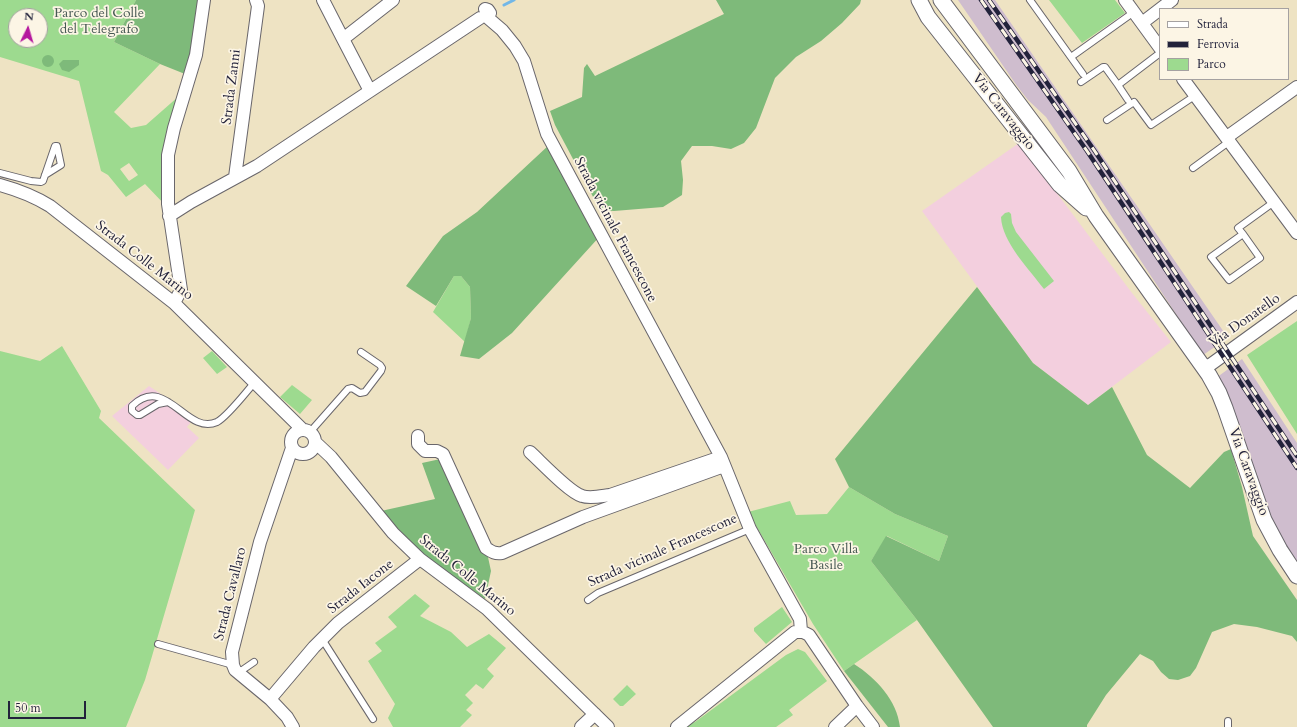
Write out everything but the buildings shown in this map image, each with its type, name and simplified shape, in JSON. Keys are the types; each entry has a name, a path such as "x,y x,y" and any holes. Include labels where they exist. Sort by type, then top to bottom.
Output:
{"street":[{"path":"174,303 181,290 169,216 167,188 168,155 174,128 196,55 204,0"},
{"name":"Strada Zanni","path":"235,177 258,6 256,0"},
{"path":"324,0 370,91"},
{"path":"343,39 393,0"},
{"name":"Via Caravaggio","path":"919,0 928,17 1060,185 1096,216"},
{"name":"Via Caravaggio","path":"941,0 1069,171 1096,216 1206,365 1219,393 1264,520 1280,550 1297,576"},
{"path":"1125,0 1159,47"},
{"path":"1162,8 1172,0"},
{"path":"1142,23 1159,10"},
{"path":"169,216 191,202 257,166 370,91 484,11"},
{"name":"Strada vicinale Francescone","path":"484,11 502,30 525,62 546,134 723,461 750,529 800,619 802,632"},
{"path":"1185,80 1297,233"},
{"path":"1228,139 1297,87"},
{"name":"Strada Colle Marino","path":"0,185 37,197 174,303 331,457 393,533 420,559 487,609 608,727"},
{"name":"Via Donatello","path":"1206,365 1297,302"},
{"path":"292,448 300,454 306,454 314,448 306,434"},
{"name":"Strada Cavallaro","path":"235,669 232,652 260,542 292,448 290,442 306,434"},
{"path":"418,436 418,444 425,451 437,451 443,454 486,548 497,554 583,517 723,461"},
{"path":"530,452 569,488 582,496 596,497 610,495 723,461"},
{"name":"Strada Iacone","path":"270,699 322,639 338,623 420,559"},
{"path":"677,727 795,632 802,632 809,635 873,727"},
{"path":"235,669 270,699 294,727"},
{"path":"835,727 857,706"},
{"path":"581,727 594,714"}],"lane":[{"path":"1030,0 1083,74"},
{"path":"1071,57 1134,12"},
{"path":"1118,86 1159,54"},
{"path":"1081,82 1105,67 1128,100"},
{"path":"1107,120 1134,102 1151,125 1196,95"},
{"path":"1193,168 1228,139"},
{"path":"0,173 36,182 42,182 45,175"},
{"path":"1243,234 1212,257 1228,280 1260,258 1243,234 1238,228 1274,202"},
{"path":"306,434 348,389 352,388 360,393 365,392 381,371 382,368 380,365 361,352"},
{"path":"168,402 158,404 140,415 137,415 132,411 132,406 136,402 150,396 161,397 192,418 209,424 224,416 255,382"},
{"name":"Strada vicinale Francescone","path":"588,600 598,593 750,529"},
{"path":"322,639 373,719"},
{"path":"158,644 235,669 254,662"}],"shaded area":[{"path":"958,0 995,0 1228,338 1203,355 1046,117 1028,100 1017,86"},
{"path":"1019,143 1132,293 1171,342 1088,405 1033,363 922,211"},
{"path":"1242,359 1297,443 1297,564 1267,517 1216,378"},
{"path":"149,386 195,417 187,427 199,438 168,470 112,416"}],"green space":[{"name":"Parco del Colle del Telegrafo","path":"0,0 136,0 114,42 160,64 114,112 131,128 146,125 179,96 165,205 145,184 126,197 108,175 101,171 79,81 0,57","holes":["129,163 138,175 129,181 120,169"]},
{"path":"136,0 204,0 190,76 160,64 114,42"},
{"path":"716,0 861,0 860,4 842,23 821,41 796,57 775,78 756,128 744,143 731,149 712,146 692,146 681,161 683,180 682,195 663,207 614,211 600,210 555,125 550,111 582,97 584,68 587,64 595,76 724,14"},
{"path":"1049,0 1115,0 1125,13 1082,43"},
{"path":"48,55 52,57 54,61 52,65 48,67 44,65 42,61 44,57"},
{"path":"63,60 79,60 79,65 69,72 62,70 59,64"},
{"path":"549,145 601,235 512,333 479,359 460,356 471,318 470,287 461,276 454,276 436,306 406,286 443,236 477,212"},
{"path":"1009,212 1011,214 1012,223 1016,232 1054,281 1044,289 1017,255 1006,236 1001,217 1005,213"},
{"path":"454,276 461,276 470,287 471,318 465,342 433,312"},
{"path":"977,287 1033,363 1088,405 1112,387 1147,455 1190,488 1224,452 1231,449 1242,487 1253,536 1297,600 1297,642 1292,636 1257,627 1234,624 1212,632 1196,668 1190,676 1178,680 1169,679 1161,672 1153,661 1140,654 1106,695 1087,727 993,727 917,620 871,561 886,536 939,561 948,536 895,514 849,487 835,459"},
{"path":"1297,321 1297,434 1247,355"},
{"path":"62,346 101,411 99,418 195,510 145,680 126,727 0,727 0,351 40,361"},
{"path":"212,351 227,367 217,374 203,358"},
{"path":"292,385 312,400 300,414 280,397"},
{"path":"445,458 486,548 491,571 485,599 429,560 403,537 381,511 435,499 422,463"},
{"name":"Parco Villa Basile","path":"849,487 895,514 948,536 939,561 887,536 871,561 917,620 844,671 813,624 748,512 790,501 796,515 827,514"},
{"path":"415,594 430,606 420,616 451,632 467,647 489,634 506,648 487,669 494,676 483,689 476,684 465,695 473,703 466,710 472,715 460,727 393,727 388,718 395,704 368,661 382,651 375,643 397,627 388,617"},
{"path":"782,607 792,622 766,644 754,631 754,628"},
{"path":"798,649 805,652 827,681 789,710 793,715 776,727 685,727 691,722 695,722 786,655"},
{"path":"854,664 870,676 890,699 895,708 900,727 888,727 844,671"},
{"path":"627,685 636,694 623,706 620,706 613,699"}],"waterway":[{"path":"504,5 514,0"}],"railway":[{"path":"981,0 1087,151 1297,468"},
{"path":"989,0 1094,150 1297,456"}]}
